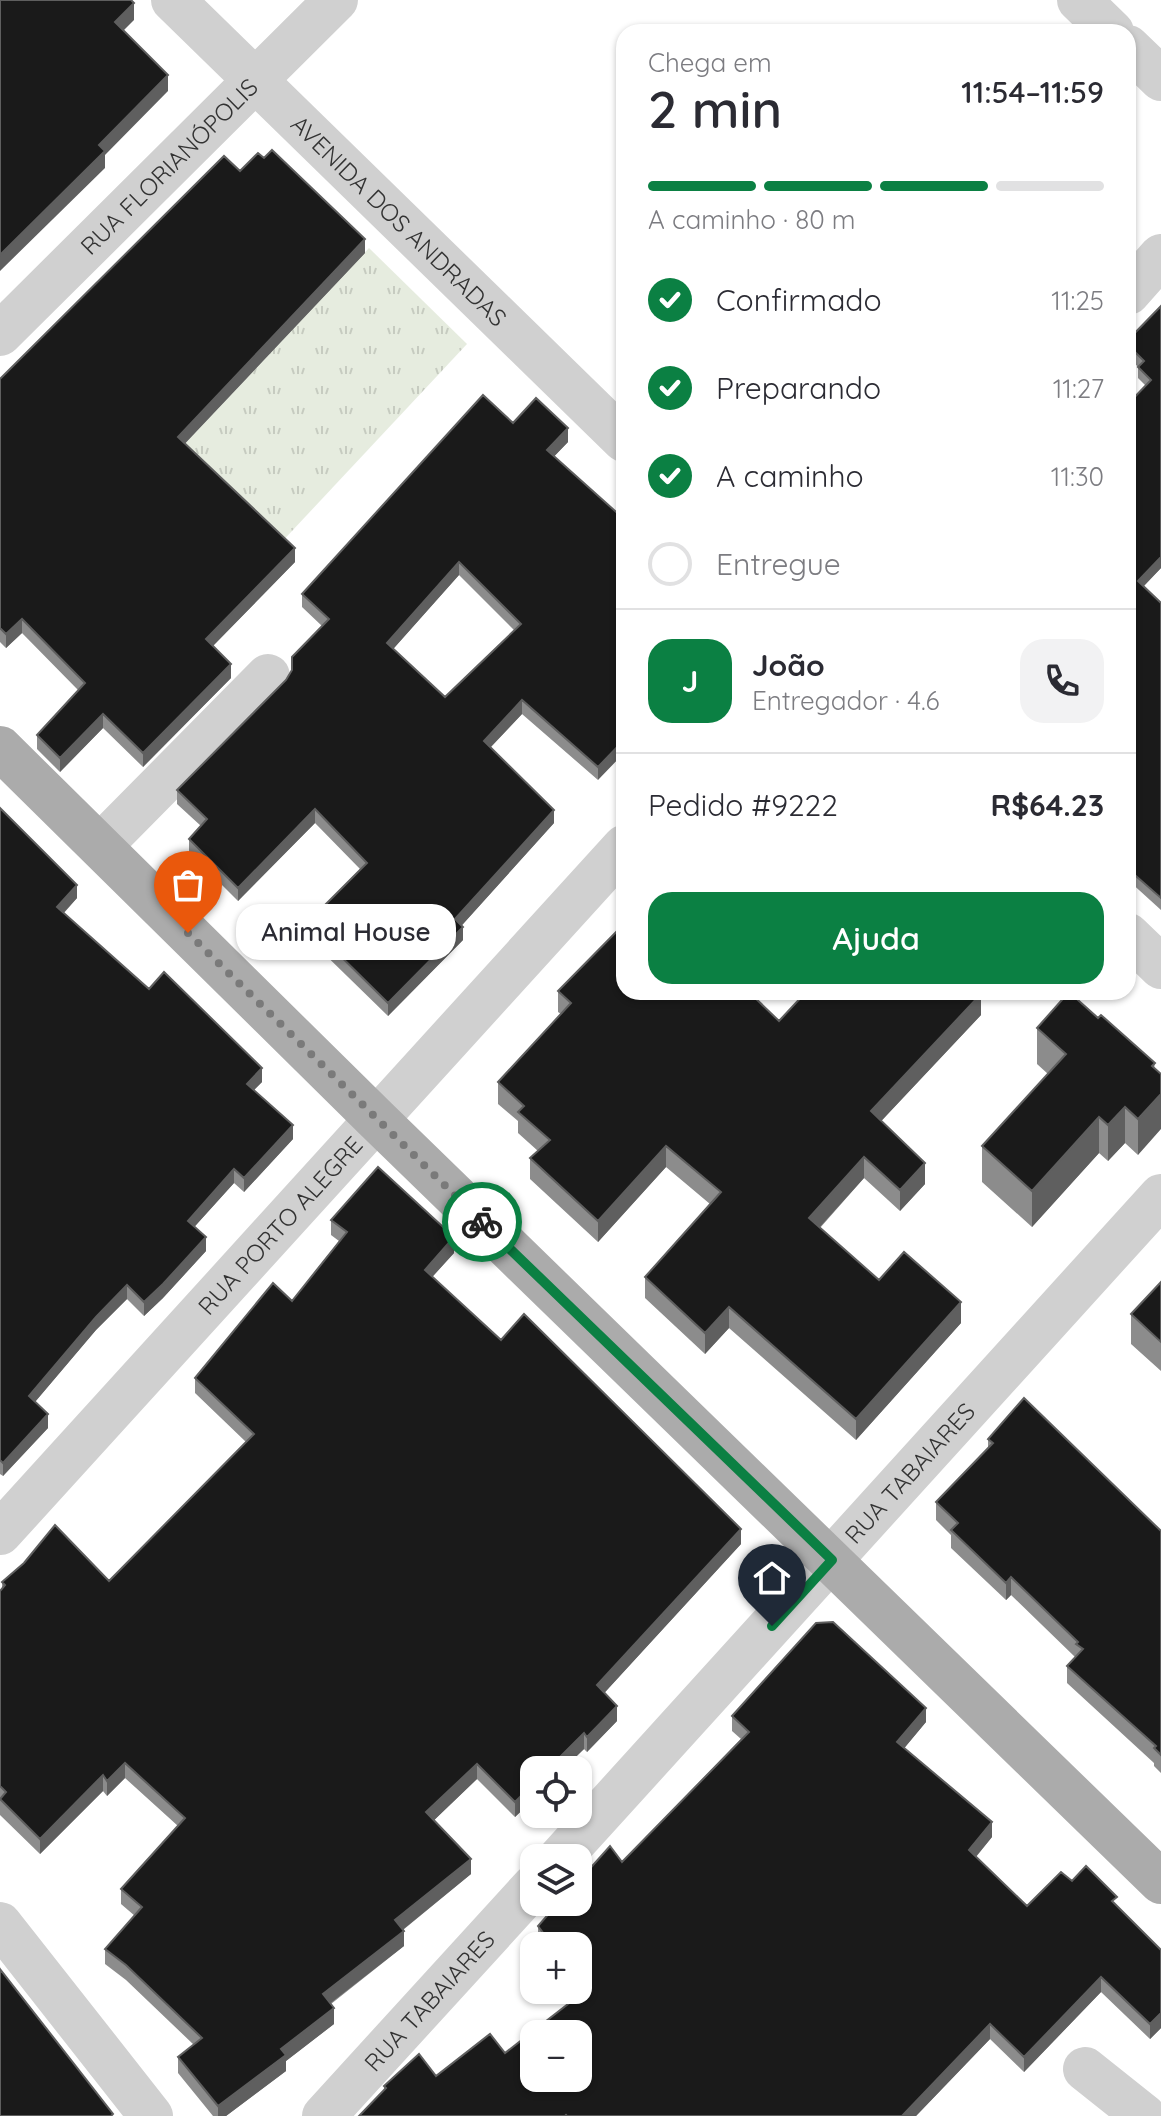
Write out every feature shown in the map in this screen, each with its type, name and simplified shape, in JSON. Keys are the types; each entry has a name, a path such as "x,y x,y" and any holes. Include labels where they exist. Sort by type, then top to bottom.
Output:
{"main road":[{"path":"0,748 376,1119 1161,1882"}],"street":[{"name":"AVENIDA DOS ANDRADAS","path":"173,0 616,432"},
{"name":"RUA FLORIANÓPOLIS","path":"0,334 336,0"},
{"path":"1079,0 1104,24"},
{"path":"1136,55 1161,79"},
{"path":"1136,284 1161,256"},
{"path":"100,846 268,676"},
{"name":"RUA PORTO ALEGRE","path":"0,1533 616,856"},
{"path":"1136,943 1161,967"},
{"name":"RUA TABAIARES","path":"573,1844 1161,1196"},
{"name":"RUA TABAIARES","path":"324,2116 520,1901"},
{"path":"0,1924 151,2116"},
{"path":"1085,2069 1144,2116"}],"green space":[{"path":"369,248 467,344 277,547 178,451"}],"building":[{"path":"0,0 131,0 134,3 115,22 168,75 99,145 105,151 0,255"},
{"path":"272,150 365,239 178,437 295,548 206,639 231,664 143,753 103,714 60,758 37,735 85,683 22,619 6,634 0,628 0,379 224,156 240,171 258,153 264,158"},
{"path":"1161,306 1161,557 1138,581 1161,603 1161,898 1136,876 1136,396 1151,380 1138,367 1144,361 1136,353 1136,332"},
{"path":"483,395 513,423 536,398 568,428 547,450 616,512 616,748 598,767 522,700 484,741 554,810 455,919 463,927 388,1003 307,923 367,863 315,809 238,888 189,839 207,819 177,790 286,680 292,670 292,657 329,619 302,594","holes":["459,562 521,624 445,697 387,643"]},
{"path":"0,808 77,885 57,907 149,989 164,972 262,1068 247,1084 293,1125 244,1178 234,1169 188,1221 206,1237 163,1284 144,1302 127,1285 96,1317 29,1396 48,1414 3,1463 0,1460"},
{"path":"616,932 616,1000 757,1000 779,1021 799,1000 975,1000 871,1111 925,1163 900,1190 864,1157 809,1218 879,1280 904,1252 961,1302 856,1419 729,1307 705,1333 645,1277 721,1192 666,1146 598,1221 530,1158 550,1140 518,1112 524,1106 498,1082 571,1003 558,991"},
{"path":"1062,1000 1078,1000 1098,1018 1101,1015 1155,1063 1152,1066 1161,1074 1161,1094 1138,1119 1125,1107 1108,1125 1099,1117 1032,1191 982,1146 1066,1054 1037,1028"},
{"path":"378,1167 454,1237 425,1270 501,1340 524,1314 741,1529 597,1685 617,1706 587,1737 584,1733 561,1756 520,1756 520,1797 515,1802 477,1764 426,1812 471,1859 395,1920 404,1931 323,1994 334,2008 281,2049 286,2055 218,2106 178,2057 202,2038 126,1965 105,1949 142,1907 121,1889 185,1818 125,1763 107,1781 103,1775 40,1839 0,1799 6,1792 0,1786 0,1591 5,1585 2,1582 24,1563 55,1525 109,1581 254,1434 195,1378 273,1283 292,1301 347,1232 331,1220"},
{"path":"1161,1282 1161,1342 1131,1314"},
{"path":"1024,1398 1161,1531 1161,1755 1154,1748 1156,1746 1067,1666 1083,1649 1076,1644 1078,1642 1011,1577 1006,1583 951,1530 958,1523 936,1502 993,1443 988,1439"},
{"path":"833,1622 926,1708 897,1742 992,1822 969,1850 1027,1906 1061,1872 1072,1881 1086,1866 1117,1897 1112,1901 1161,1950 1161,2013 1150,2024 1101,1977 1024,2057 990,2024 902,2116 359,2116 386,2088 384,2086 419,2054 436,2076 490,2034 505,2053 520,2041 520,2092 592,2092 592,2020 547,2020 568,2004 592,2004 592,1932 542,1932 538,1926 547,1916 592,1916 592,1866 610,1846 622,1862 749,1732 732,1716 816,1623"},
{"path":"0,1969 113,2114 111,2116 0,2116"}],"way so far":[{"path":"188,933 482,1222"}],"place":[{"name":"Animal House","path":"188,933"}],"route":[{"path":"482,1222 832,1560 772,1626"}]}
